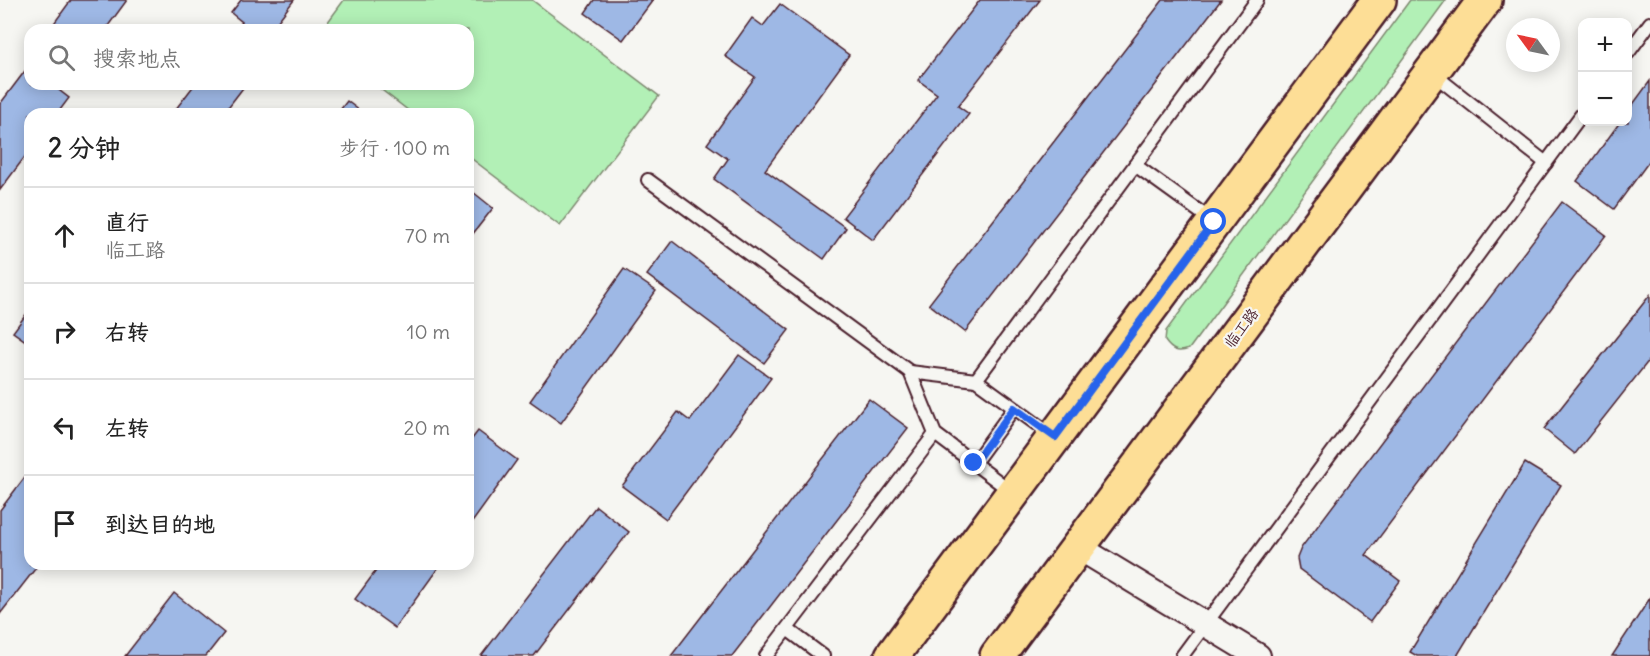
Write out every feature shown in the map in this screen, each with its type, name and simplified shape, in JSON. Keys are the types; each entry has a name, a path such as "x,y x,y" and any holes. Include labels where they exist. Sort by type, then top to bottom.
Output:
{"main road":[{"name":"临工路","path":"997,656 1485,0"},
{"path":"892,656 1372,5"}],"street":[{"path":"1078,547 1258,656"}],"lane":[{"path":"976,380 1257,0"},
{"path":"1632,47 1650,22"},
{"path":"1431,72 1546,163"},
{"path":"1182,656 1578,119"},
{"path":"1135,165 1214,222"},
{"path":"648,180 910,372 976,380 1055,437"},
{"path":"910,372 935,435 1013,493"},
{"path":"974,463 1014,408"},
{"path":"766,656 935,435"},
{"path":"787,629 823,656"}],"green space":[{"path":"344,0 532,0 659,96 560,226 474,161 474,108 405,108 382,90 474,90 474,24 326,24"},
{"path":"1410,0 1446,0 1189,349 1178,351 1170,347 1165,341 1166,331"}],"building":[{"path":"71,0 127,0 109,24 53,24"},
{"path":"241,0 294,0 276,24 240,24 242,22 231,13"},
{"path":"594,0 653,0 623,40 585,13"},
{"path":"980,0 1040,0 958,106 969,114 873,240 843,217 937,94 918,80"},
{"path":"1163,0 1221,0 965,332 929,304"},
{"path":"780,4 849,55 765,170 846,228 824,259 714,179 728,159 707,144 755,77 725,56 752,18 763,26"},
{"path":"24,72 24,90 59,90 69,98 62,108 24,108 24,158 0,190 0,104"},
{"path":"1650,81 1650,160 1614,209 1577,181 1617,126 1632,126 1632,106"},
{"path":"190,90 241,90 228,108 177,108"},
{"path":"347,101 356,108 342,108"},
{"path":"474,193 493,208 474,232"},
{"path":"1562,202 1606,235 1366,555 1400,581 1370,622 1299,569 1297,558 1301,548"},
{"path":"672,241 789,330 764,363 647,275"},
{"path":"624,269 656,291 561,423 530,401"},
{"path":"1650,295 1650,359 1575,454 1544,429"},
{"path":"24,317 24,340 13,332"},
{"path":"739,355 771,378 666,519 622,486 678,412 690,421"},
{"path":"869,399 908,428 732,656 671,656"},
{"path":"478,431 517,460 474,520 474,436"},
{"path":"1525,463 1561,485 1457,656 1417,656 1410,652"},
{"path":"24,478 24,570 34,570 0,614 0,510"},
{"path":"596,506 629,532 534,656 481,656"},
{"path":"377,570 437,570 395,628 355,599"},
{"path":"174,593 224,633 206,656 125,656"},
{"path":"1650,598 1650,656 1612,656"}],"route":[{"path":"974,463 1014,408 1055,437 1214,222"}]}
